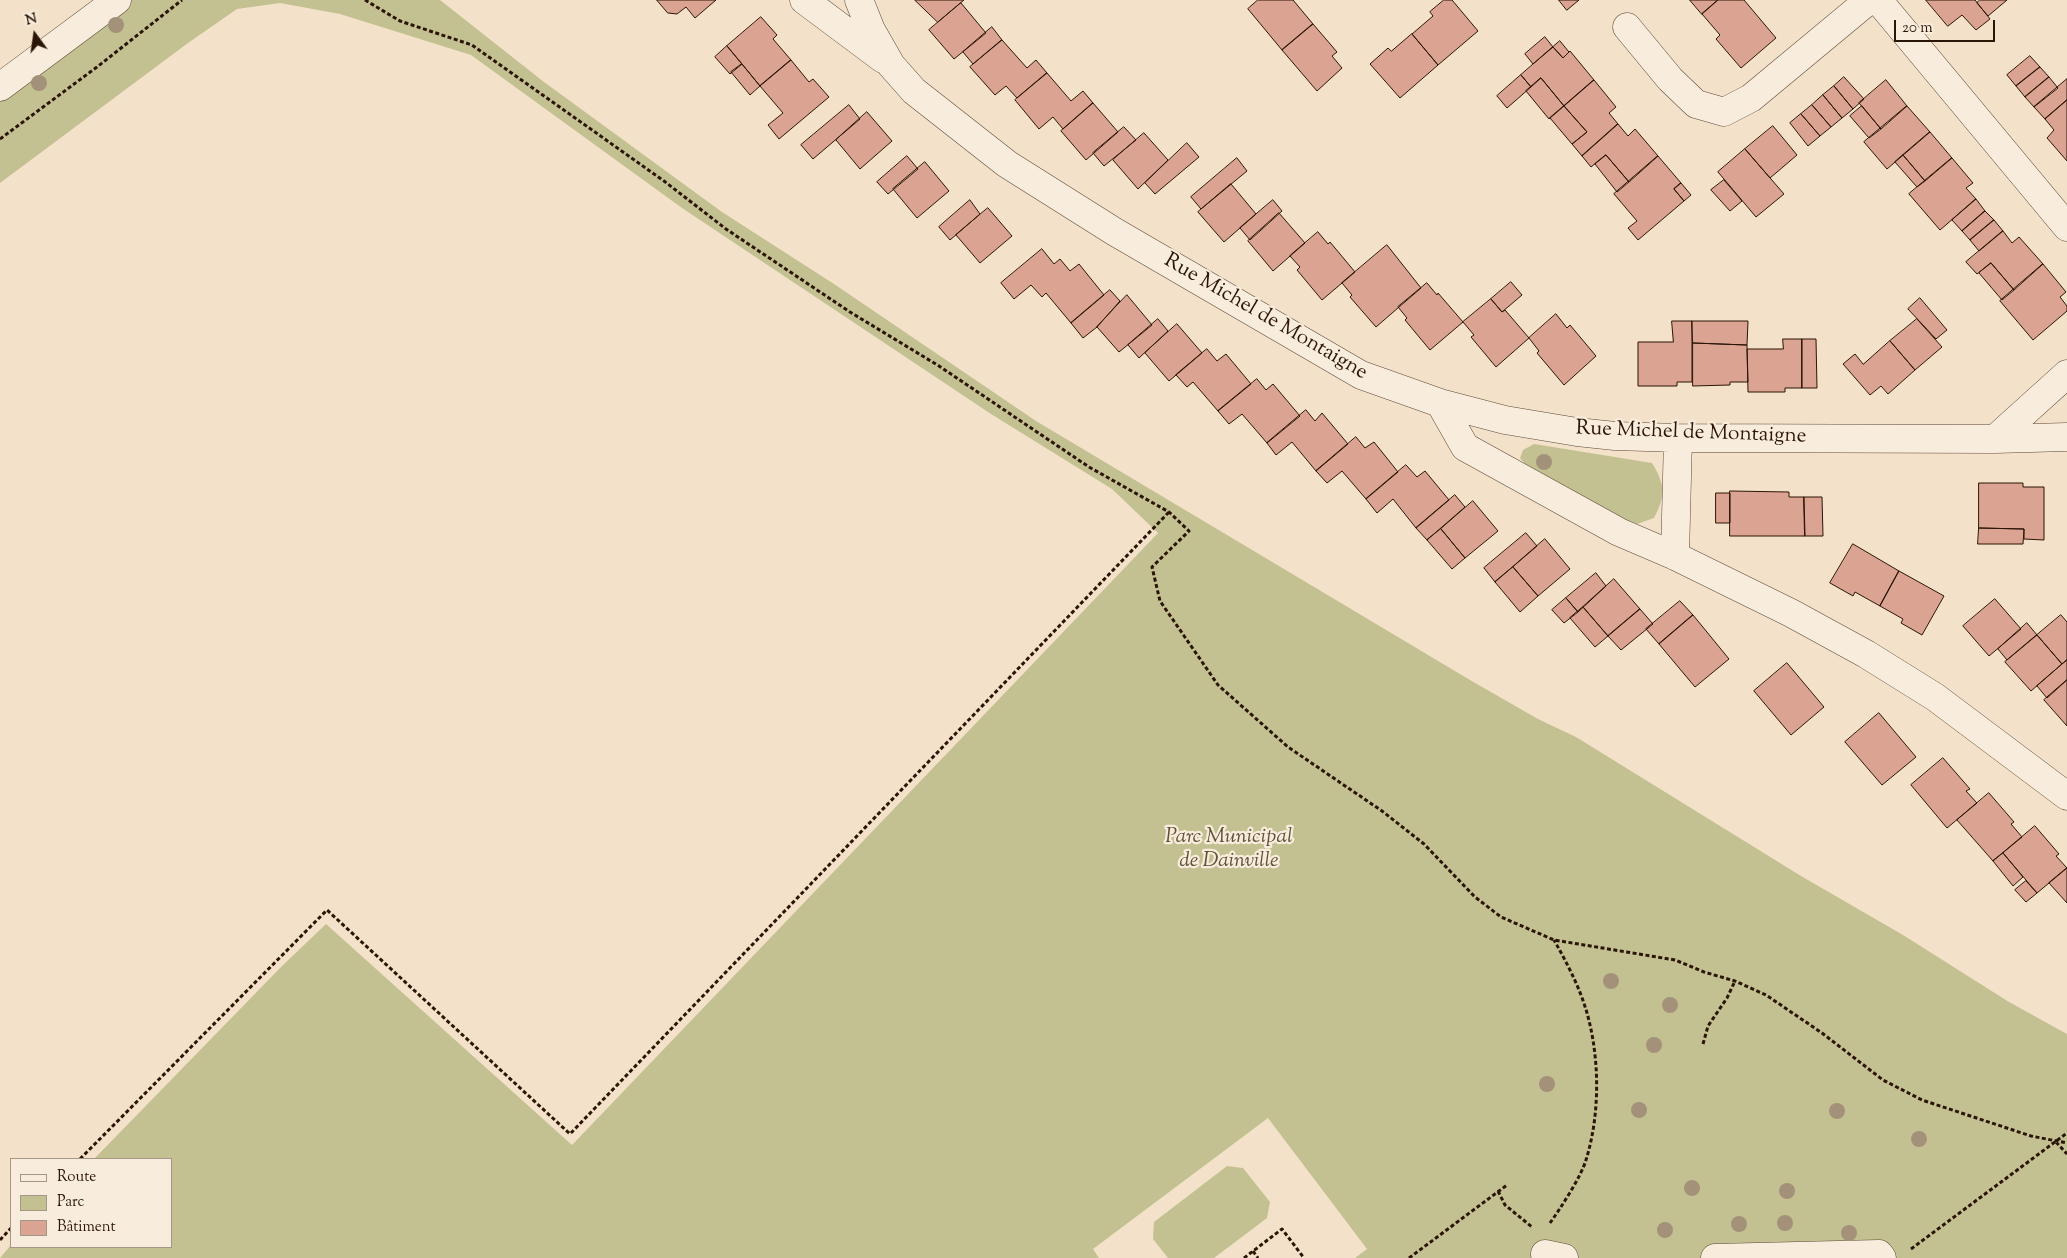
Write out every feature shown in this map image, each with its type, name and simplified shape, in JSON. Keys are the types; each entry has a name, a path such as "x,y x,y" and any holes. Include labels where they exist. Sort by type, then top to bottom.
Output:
{"street":[{"path":"804,0 891,64"},
{"name":"Rue Michel de Montaigne","path":"859,0 871,30 891,64 914,91 1007,164 1115,232 1361,375 1440,403 1505,420 1577,432 1615,436 1678,438 1995,439 2067,437"},
{"path":"1627,27 1670,79 1696,104 1724,112 1751,98 1869,0"},
{"path":"1878,0 2067,227"},
{"path":"0,87 110,6"},
{"path":"1995,439 2067,374"},
{"path":"1440,403 1465,447 1619,532 1675,556 1790,613 1897,673 1935,697 2067,796"},
{"path":"1675,556 1678,438"},
{"path":"1715,1258 1895,1255"}],"path":[{"path":"0,139 97,67 182,0"},
{"path":"365,0 400,21 472,45 664,181 726,229 850,312 939,366 1090,467 1169,512 1189,531 1152,567 1160,601 1218,685 1288,747 1382,811 1424,844 1475,897 1501,917 1554,940 1675,960 1704,972 1735,981 1766,995 1822,1033 1883,1080 1914,1096 2031,1136 2067,1143"},
{"path":"81,1158 327,910 570,1134 1169,512"},
{"path":"1498,1191 1505,1205 1548,1243 1586,1162 1594,1122 1596,1072 1587,1013 1566,962 1554,940"},
{"path":"1703,1044 1708,1026 1727,998 1735,981"},
{"path":"1895,1255 2067,1133"},
{"path":"2055,1142 2067,1154"},
{"path":"1409,1258 1507,1185"},
{"path":"0,1240 10,1229"},
{"path":"1244,1258 1282,1229 1304,1258"},
{"path":"1253,1251 1258,1258"}],"green space":[{"name":"Parc Municipal de Dainville","path":"117,0 440,0 544,82 722,212 834,284 1036,421 1470,680 1538,719 1576,737 1801,876 1903,935 2009,1002 2067,1034 2067,1258 1355,1258 1367,1249 1268,1118 1093,1249 1099,1258 0,1258 10,1246 10,1248 172,1248 172,1158 95,1158 282,966 326,924 572,1145 1158,533 1112,489 991,414 682,208 471,55 340,14 280,3 237,9 188,43 0,183 0,87"},
{"path":"1534,444 1652,463 1662,484 1661,503 1654,518 1637,524 1621,518 1527,466 1520,458 1523,450"},
{"path":"1227,1166 1243,1168 1270,1202 1267,1218 1214,1258 1168,1258 1153,1239 1154,1222"}],"building":[{"path":"657,0 716,0 695,18 686,7 677,14 668,13"},
{"path":"915,0 964,0 938,22"},
{"path":"1258,0 1293,0 1313,24 1282,50 1248,9"},
{"path":"1444,0 1452,0 1478,31 1438,65 1412,34 1433,16 1430,12"},
{"path":"1559,0 1579,0 1567,10"},
{"path":"1690,0 1718,0 1702,14"},
{"path":"1718,0 1744,0 1776,38 1741,68 1716,39 1720,35 1702,14"},
{"path":"1926,0 1975,0 1990,19 1976,30 1962,15 1948,26"},
{"path":"1980,0 2007,0 1988,16 1977,3"},
{"path":"961,3 986,33 954,59 929,30"},
{"path":"761,17 777,35 773,39 791,60 760,86 727,46"},
{"path":"1313,24 1337,52 1332,56 1342,68 1317,91 1282,50"},
{"path":"992,27 1002,40 973,64 963,52"},
{"path":"1412,34 1438,65 1400,98 1370,64 1388,48 1391,51"},
{"path":"1545,37 1553,47 1533,64 1525,54"},
{"path":"1002,40 1027,68 1036,60 1047,73 1017,98 1006,86 995,95 970,67"},
{"path":"1560,41 1569,52 1563,58 1553,47"},
{"path":"727,46 742,64 730,74 715,57"},
{"path":"1553,47 1563,58 1570,51 1594,80 1564,106 1541,78 1531,87 1521,75"},
{"path":"2030,56 2040,67 2016,86 2007,75"},
{"path":"791,60 809,82 813,79 829,97 779,139 768,125 783,113 760,86"},
{"path":"742,64 760,86 750,95 731,72"},
{"path":"2040,67 2049,77 2025,97 2016,86"},
{"path":"1047,73 1071,101 1083,91 1093,103 1063,129 1053,117 1039,129 1015,100"},
{"path":"1521,75 1531,87 1507,108 1497,96"},
{"path":"1844,77 1864,99 1853,109 1834,86"},
{"path":"2049,77 2058,88 2034,107 2025,97"},
{"path":"1541,78 1564,106 1549,119 1526,91"},
{"path":"2067,79 2067,100 2045,119 2034,107"},
{"path":"1594,80 1616,107 1609,113 1618,124 1582,156 1572,144 1587,132 1564,106"},
{"path":"1886,80 1907,106 1881,129 1859,103"},
{"path":"1834,86 1853,109 1842,118 1823,95"},
{"path":"1823,95 1842,118 1831,127 1812,105"},
{"path":"2067,100 2067,161 2047,138 2054,130 2045,119"},
{"path":"1093,103 1118,132 1086,160 1061,131"},
{"path":"849,105 860,119 813,159 801,145"},
{"path":"1812,105 1831,127 1820,136 1801,114"},
{"path":"1564,106 1587,132 1572,144 1550,118"},
{"path":"1862,106 1881,129 1869,138 1850,116"},
{"path":"1907,106 1930,132 1887,169 1864,142"},
{"path":"867,112 892,141 860,169 836,140"},
{"path":"1801,114 1820,136 1808,146 1790,123"},
{"path":"1618,124 1628,136 1635,129 1658,156 1629,182 1606,155 1591,167 1582,156"},
{"path":"1773,126 1797,155 1770,178 1745,149"},
{"path":"1124,127 1136,140 1104,166 1093,153"},
{"path":"1930,132 1952,158 1925,181 1903,155"},
{"path":"1144,133 1168,160 1138,189 1113,160"},
{"path":"1187,143 1199,157 1155,194 1145,183"},
{"path":"1745,149 1784,194 1756,217 1718,172"},
{"path":"1606,155 1629,182 1617,192 1595,164"},
{"path":"1903,155 1925,181 1917,187 1895,162"},
{"path":"907,156 918,169 888,194 877,182"},
{"path":"1658,156 1681,183 1674,189 1684,201 1638,240 1628,228 1637,221 1614,194"},
{"path":"1237,158 1247,171 1201,209 1191,197"},
{"path":"1952,158 1973,183 1966,188 1976,199 1940,230 1909,194"},
{"path":"925,162 949,191 917,218 893,189"},
{"path":"1724,180 1742,201 1730,211 1711,190"},
{"path":"1681,183 1691,195 1684,201 1674,189"},
{"path":"1231,184 1256,214 1224,242 1198,212"},
{"path":"1976,199 1985,211 1962,231 1952,220"},
{"path":"970,200 980,214 950,240 939,227"},
{"path":"1273,200 1282,211 1250,240 1240,228"},
{"path":"988,208 1012,236 980,263 956,235"},
{"path":"1985,211 1994,220 1970,240 1962,231"},
{"path":"1279,213 1305,243 1273,271 1248,241"},
{"path":"1994,220 2003,231 1979,251 1970,240"},
{"path":"2003,231 2012,243 2019,237 2043,264 2014,290 1991,263 1977,274 1966,262"},
{"path":"1318,232 1328,244 1330,242 1355,272 1322,300 1297,270 1300,267 1290,256"},
{"path":"1387,245 1421,288 1376,327 1350,297 1352,295 1342,283"},
{"path":"1042,249 1054,264 1060,259 1070,271 1079,264 1104,295 1071,323 1046,293 1042,297 1031,285 1014,299 1001,283"},
{"path":"1991,263 2014,290 2002,300 1979,273"},
{"path":"2043,264 2066,292 2060,297 2067,306 2067,311 2033,340 2000,301"},
{"path":"1511,282 1522,295 1502,312 1491,299"},
{"path":"1427,283 1463,322 1430,350 1405,320 1407,318 1398,307"},
{"path":"1110,290 1120,301 1097,327 1083,338 1071,323"},
{"path":"1127,295 1152,325 1119,352 1097,327"},
{"path":"1920,298 1947,330 1936,339 1908,309"},
{"path":"1491,299 1502,312 1505,310 1529,338 1496,367 1471,337 1474,335 1463,322"},
{"path":"1556,314 1567,328 1570,325 1596,356 1564,385 1537,353 1539,351 1529,338"},
{"path":"1158,319 1168,331 1139,358 1128,345"},
{"path":"1917,319 1942,347 1915,370 1890,341"},
{"path":"1672,321 1692,321 1692,382 1677,382 1677,386 1638,386 1638,342 1673,342"},
{"path":"1692,321 1748,321 1747,345 1693,343"},
{"path":"1177,324 1202,353 1169,381 1145,353"},
{"path":"1783,339 1802,339 1802,388 1785,388 1785,392 1748,392 1747,349 1783,349"},
{"path":"1802,339 1816,339 1817,388 1802,388"},
{"path":"1890,341 1915,370 1888,394 1881,386 1870,395 1843,364 1855,354 1863,364"},
{"path":"1693,343 1747,345 1748,382 1730,382 1730,385 1693,386"},
{"path":"1207,349 1217,361 1226,354 1251,384 1218,411 1193,382 1187,387 1176,375"},
{"path":"1257,379 1266,390 1273,384 1300,416 1267,443 1242,414 1229,424 1218,411"},
{"path":"1306,410 1315,421 1322,413 1348,444 1316,471 1292,442 1276,455 1267,443"},
{"path":"1356,437 1365,448 1374,442 1398,472 1366,499 1342,471 1327,483 1316,471"},
{"path":"1406,465 1417,477 1425,471 1449,500 1416,528 1393,499 1377,513 1366,499"},
{"path":"1979,483 2023,483 2023,487 2044,487 2044,540 2024,539 2024,529 1979,528"},
{"path":"1730,491 1789,492 1789,497 1804,497 1805,536 1730,536"},
{"path":"1716,493 1730,493 1730,523 1716,523"},
{"path":"1455,495 1465,507 1427,540 1416,528"},
{"path":"1804,497 1822,497 1823,536 1805,536"},
{"path":"1473,501 1498,531 1465,558 1441,529"},
{"path":"1979,528 2024,529 2023,544 1978,544"},
{"path":"1441,529 1465,558 1452,569 1427,540"},
{"path":"1526,533 1537,546 1495,582 1484,568"},
{"path":"1545,539 1570,569 1538,596 1513,567"},
{"path":"1853,544 1899,571 1880,606 1855,592 1853,596 1830,583"},
{"path":"1513,567 1538,596 1520,612 1495,582"},
{"path":"1899,571 1944,596 1922,635 1901,623 1903,619 1880,606"},
{"path":"1596,573 1606,586 1578,612 1566,598"},
{"path":"1614,579 1640,609 1608,636 1583,607"},
{"path":"1566,598 1578,612 1564,623 1552,610"},
{"path":"1995,599 2021,629 1989,656 1963,626"},
{"path":"1680,601 1693,615 1659,644 1646,629"},
{"path":"1583,607 1608,636 1595,647 1570,618"},
{"path":"1640,609 1653,624 1621,650 1608,636"},
{"path":"1693,615 1729,659 1695,687 1659,644"},
{"path":"2061,615 2067,622 2067,660 2062,664 2037,635"},
{"path":"2027,623 2037,635 2007,660 1998,649"},
{"path":"2037,635 2062,664 2031,691 2005,662"},
{"path":"2067,660 2067,680 2047,698 2037,686"},
{"path":"1787,663 1824,707 1791,735 1754,691"},
{"path":"2067,680 2067,726 2044,700"},
{"path":"1879,713 1916,757 1882,785 1845,742"},
{"path":"1943,758 1970,789 1966,791 1977,803 1947,828 1911,785"},
{"path":"1989,793 2014,822 2011,824 2022,837 1993,861 1957,820"},
{"path":"2035,826 2059,854 2056,856 2067,868 2037,893 2003,853"},
{"path":"2003,853 2023,877 2013,886 1993,861"},
{"path":"2067,868 2067,903 2049,883"},
{"path":"2026,881 2037,893 2026,902 2015,890"}]}
